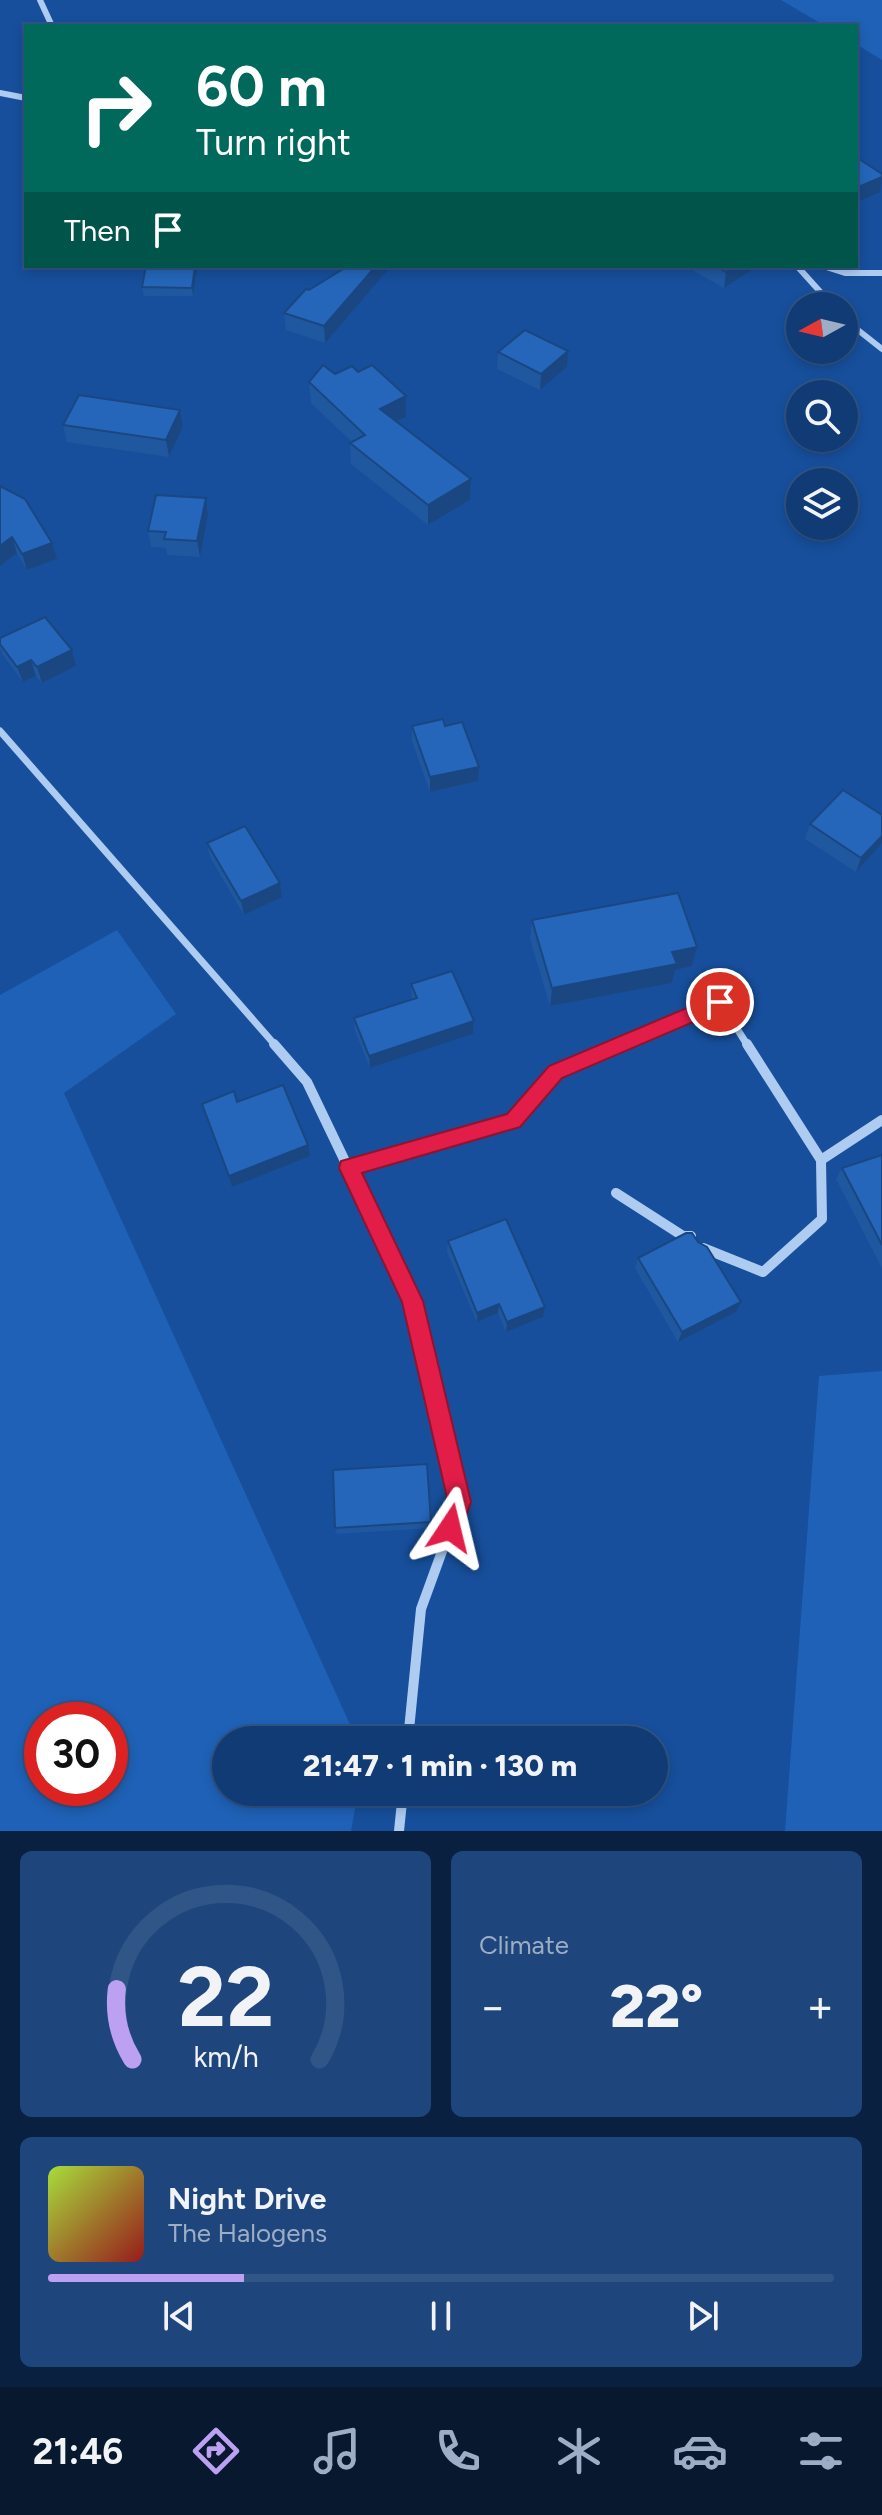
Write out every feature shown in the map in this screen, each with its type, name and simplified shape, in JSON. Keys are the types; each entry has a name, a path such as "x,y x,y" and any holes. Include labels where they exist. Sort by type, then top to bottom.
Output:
{"street":[{"path":"40,0 51,24"},
{"path":"0,93 24,98"},
{"path":"799,268 820,292"},
{"path":"829,268 845,273 882,273"},
{"path":"858,330 882,349"},
{"path":"0,731 307,1082 412,1301 460,1502 421,1609 409,1726"},
{"path":"349,1168 513,1121 555,1072 720,1002 821,1160 822,1219 763,1272 700,1248 693,1236 683,1236 616,1193"},
{"path":"821,1160 882,1120"},
{"path":"399,1831 402,1806"}],"shaded area":[{"path":"781,0 882,0 882,60 858,45 858,24 822,24"},
{"path":"117,930 176,1014 64,1093 351,1726 212,1726 212,1806 355,1806 351,1831 0,1831 0,995"},
{"path":"882,1371 882,1831 785,1831 819,1376"}],"building":[{"path":"858,158 882,174 882,177 858,187"},
{"path":"146,268 195,268 192,288 142,287"},
{"path":"345,268 374,268 324,326 284,313 306,289"},
{"path":"525,330 568,351 541,374 498,352"},
{"path":"323,365 335,374 352,366 358,372 372,365 406,396 380,409 471,479 428,505 350,443 365,435 309,382"},
{"path":"79,395 180,410 166,440 63,425"},
{"path":"0,486 25,499 52,543 22,554 12,537 0,546"},
{"path":"156,495 206,498 197,541 164,539 166,532 148,531"},
{"path":"45,617 72,650 37,667 31,660 17,667 0,644 0,638"},
{"path":"443,719 445,726 462,722 479,767 430,777 412,726"},
{"path":"843,790 882,815 882,836 861,858 810,824"},
{"path":"245,826 280,883 241,901 207,843"},
{"path":"678,893 697,947 672,952 677,964 552,988 532,920"},
{"path":"452,971 474,1021 369,1056 354,1018 417,998 411,984"},
{"path":"283,1085 308,1145 229,1176 202,1104 234,1091 237,1102"},
{"path":"882,1155 882,1245 842,1168"},
{"path":"506,1219 545,1307 507,1322 499,1304 477,1313 448,1241"},
{"path":"686,1233 692,1233 698,1242 707,1247 741,1302 682,1332 638,1258"},
{"path":"427,1464 431,1522 335,1528 333,1470"}],"route":[{"path":"450,1528 460,1502 412,1301 349,1168 513,1121 555,1072 720,1002"}]}
